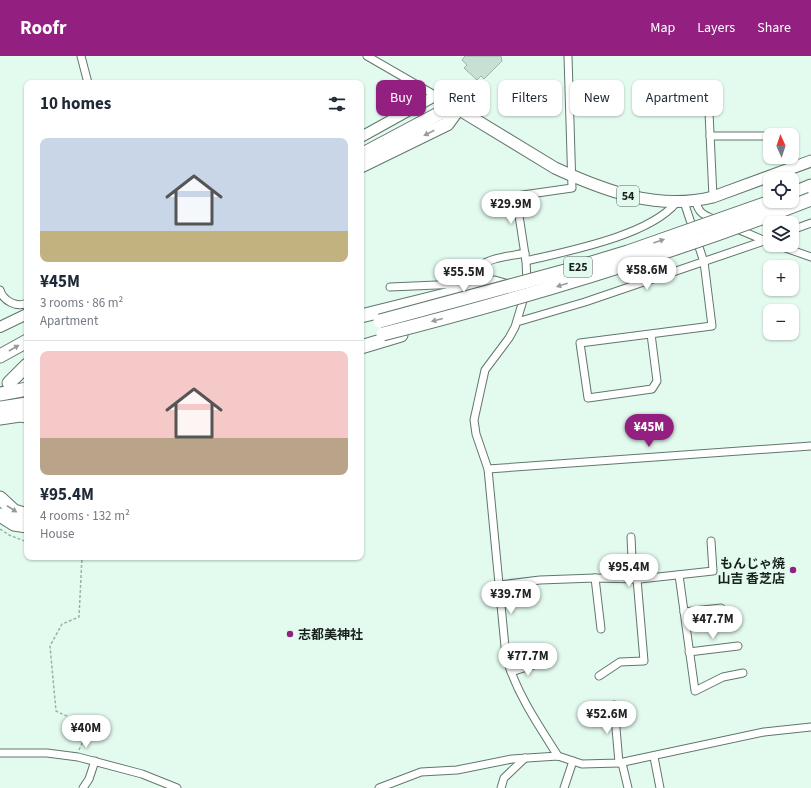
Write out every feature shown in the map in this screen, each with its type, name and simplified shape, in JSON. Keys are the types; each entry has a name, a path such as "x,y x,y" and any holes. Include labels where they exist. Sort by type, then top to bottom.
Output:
{"highway":[{"path":"364,154 434,116"},
{"path":"364,165 447,124 453,116"},
{"path":"799,191 811,186"},
{"name":"E25","path":"364,339 384,337 410,327 516,299 632,264 748,224 811,199"},
{"name":"E25","path":"364,324 378,317 508,288 628,252 763,205"},
{"path":"364,316 378,317"},
{"path":"364,346 384,337"},
{"path":"0,356 24,343"},
{"path":"9,383 24,368"},
{"path":"0,394 24,382"},
{"path":"0,408 24,404"},
{"path":"0,418 24,416"},
{"path":"0,498 14,511 24,514"},
{"path":"0,514 14,524 24,526"}],"main road":[{"name":"54","path":"470,116 555,168 591,184 633,197 680,202 696,201 713,197 811,160"}],"street":[{"path":"81,56 87,80"},
{"path":"367,56 434,95"},
{"path":"558,756 522,699 506,657 488,469 476,434 474,420 485,370 509,338 518,322 527,289 526,261 516,196 572,188 568,56"},
{"path":"364,135 434,97"},
{"path":"709,116 713,197"},
{"path":"710,136 763,136"},
{"path":"696,201 697,208 702,214 763,239"},
{"path":"526,261 570,251 636,230 654,222 680,202 704,262 712,326 580,343 588,398 652,389 657,381 651,334"},
{"path":"799,227 811,222"},
{"path":"518,322 585,302 763,243"},
{"path":"797,252 811,257"},
{"path":"390,287 460,284 468,280 479,266 486,262 525,253"},
{"path":"0,290 5,299 12,303 18,305 24,304"},
{"path":"0,327 24,315"},
{"path":"488,469 811,446"},
{"path":"599,676 620,662 644,661 630,537"},
{"path":"499,585 540,580 595,578 635,579 713,571 711,541"},
{"path":"679,575 695,691 723,677 743,673"},
{"path":"595,578 601,629"},
{"path":"684,612 721,608"},
{"path":"690,652 738,646"},
{"path":"511,672 540,663"},
{"path":"614,706 621,763 628,788"},
{"path":"379,788 421,772 457,770 499,761 558,756 591,765 621,763 764,732 811,727"},
{"path":"0,753 47,753 76,756 142,774 161,786 177,788"},
{"path":"654,757 660,788"},
{"path":"501,788 504,778 525,758"},
{"path":"83,788 89,779 95,761"},
{"path":"564,788 573,761"}],"path":[{"path":"0,529 9,535 24,541"},
{"path":"76,756 87,733 71,718 56,711 50,646 62,624 79,617 82,560"}],"building":[{"path":"465,56 501,56 502,61 484,79 481,76 477,80 464,68 467,65 462,60"}],"place":[{"name":"もんじゃ焼 山吉 香芝店","path":"793,570"},
{"name":"志都美神社","path":"290,634"}]}
